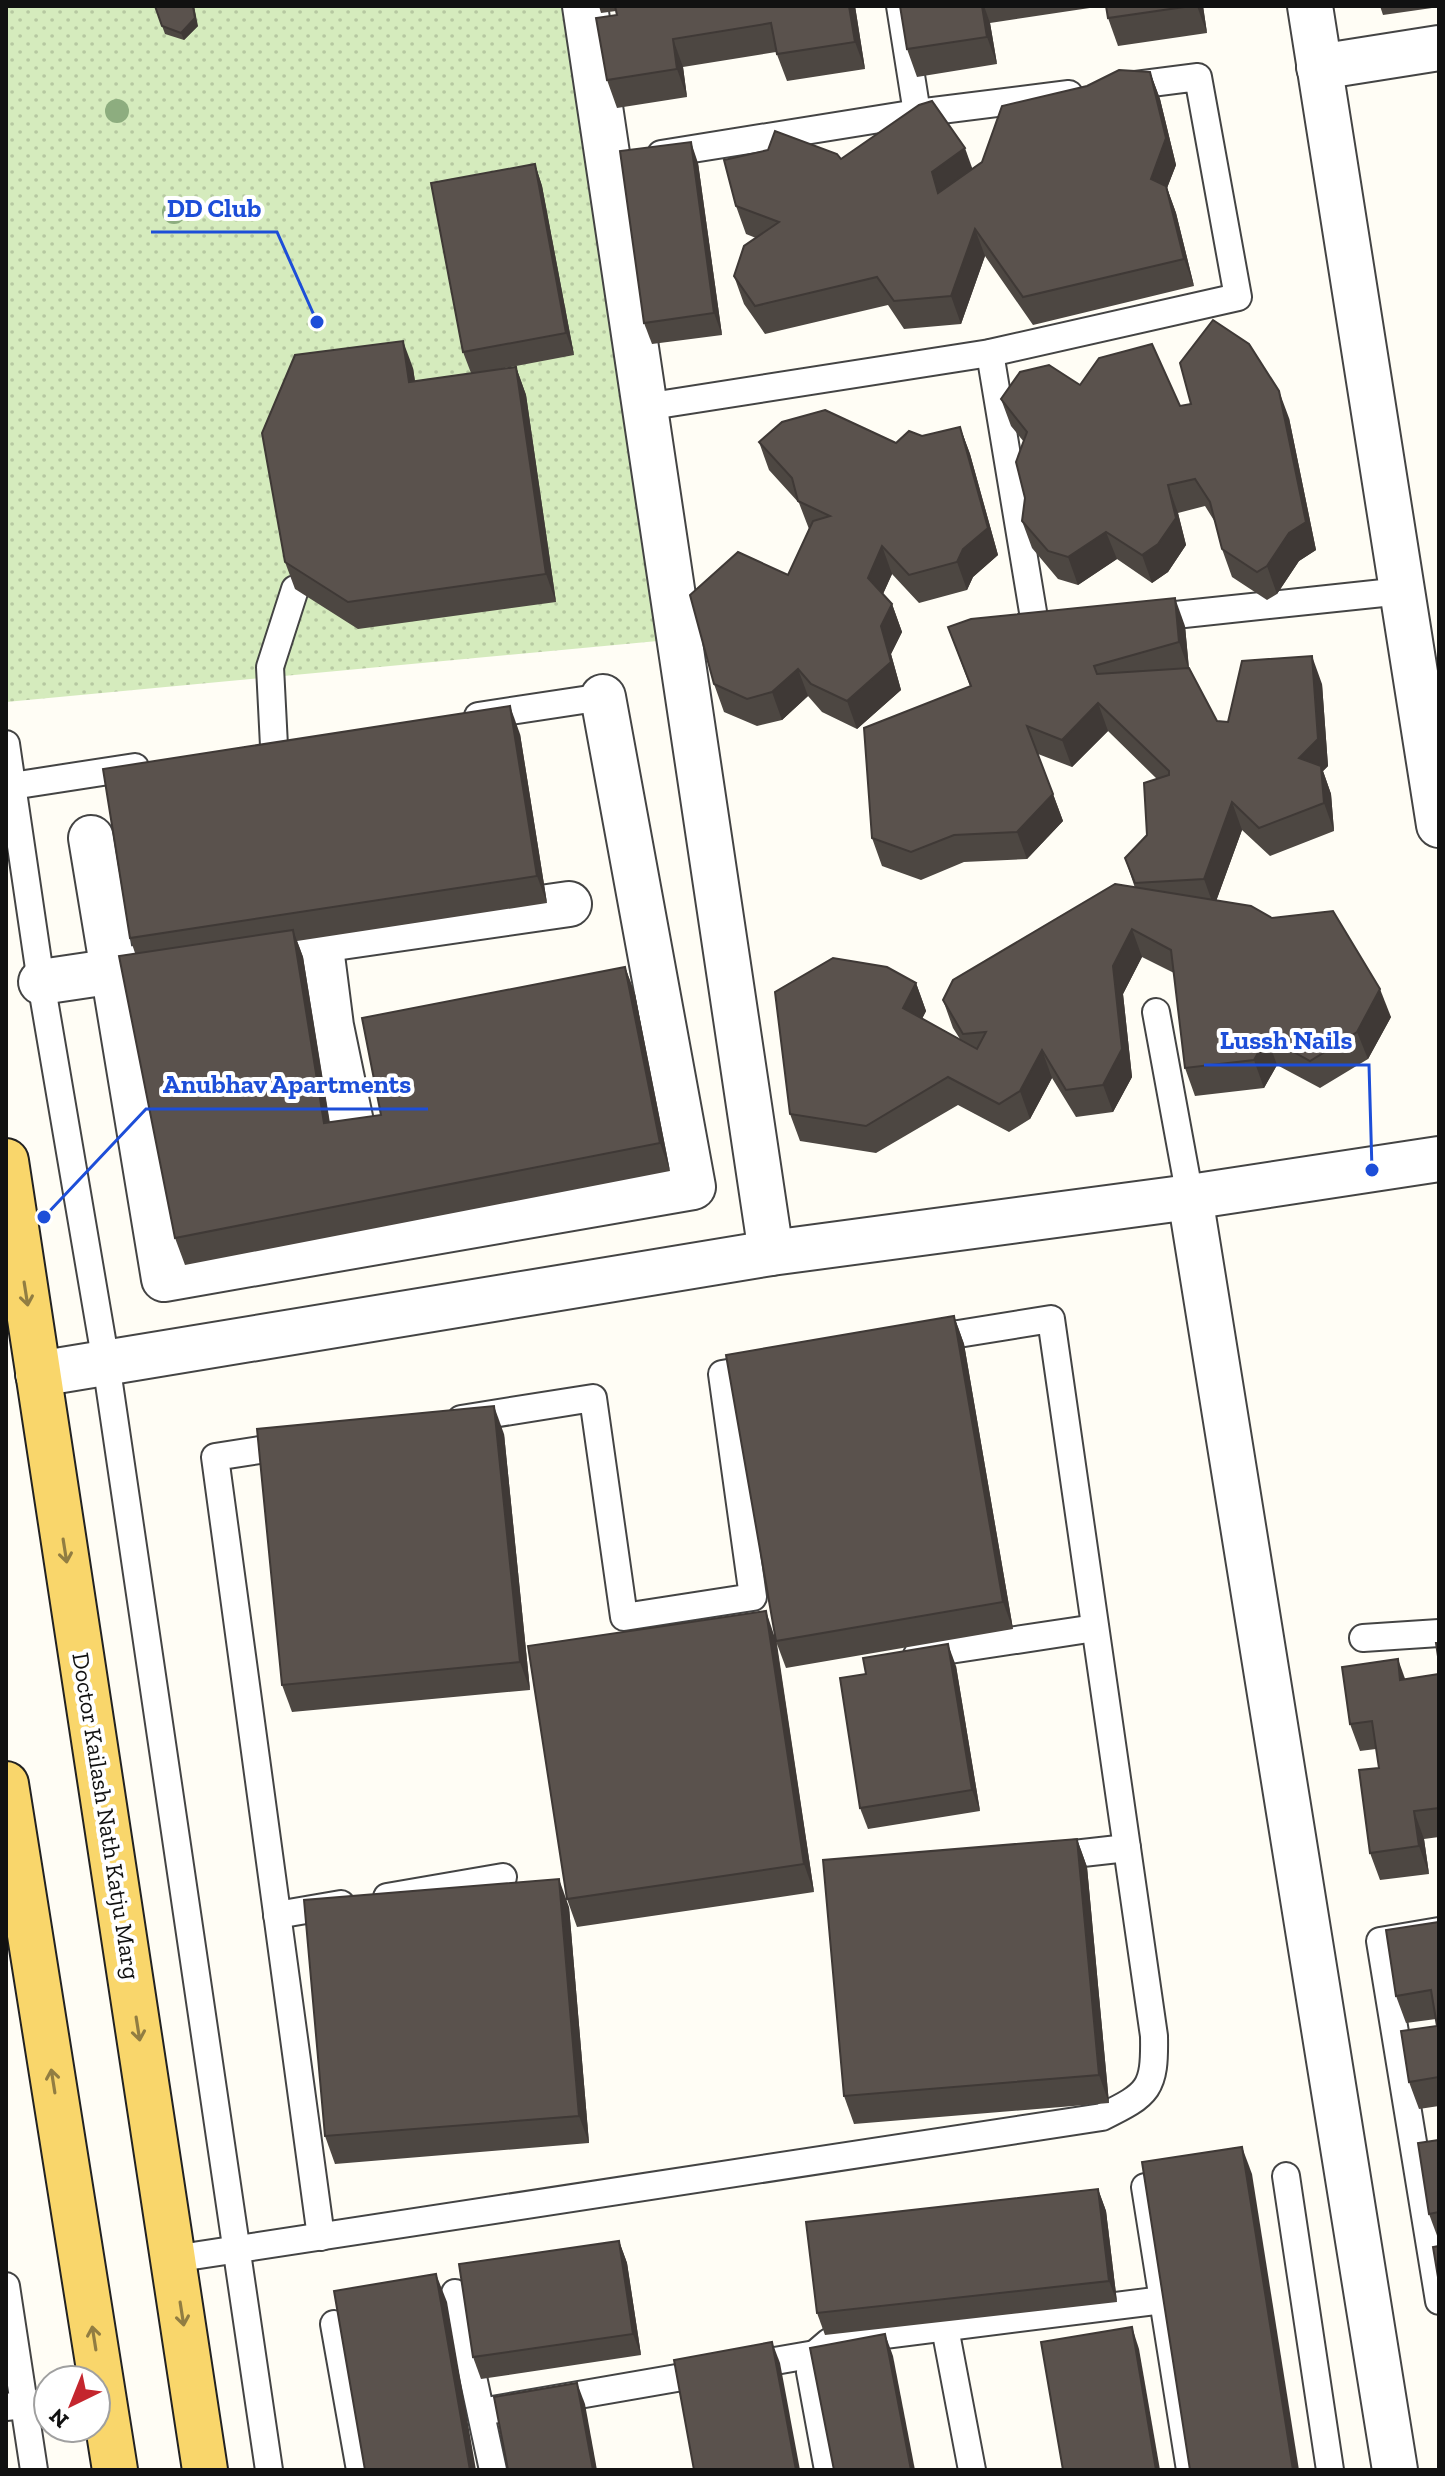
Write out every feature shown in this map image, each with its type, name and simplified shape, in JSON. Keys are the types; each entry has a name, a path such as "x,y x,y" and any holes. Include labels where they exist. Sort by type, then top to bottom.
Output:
{"main road":[{"name":"Doctor Kailash Nath Katju Marg","path":"6,1161 205,2470"},
{"path":"8,1808 95,2364"},
{"path":"110,2444 115,2470"}],"street":[{"path":"585,6 771,1253"},
{"path":"1310,6 1439,825"},
{"path":"1319,67 1439,48"},
{"path":"91,838 164,1279 693,1187 603,697"},
{"path":"41,982 569,904"},
{"path":"320,940 331,1026 353,1132"},
{"path":"38,1374 771,1253 1190,1197 1439,1159"},
{"path":"1190,1197 1395,2470"}],"lane":[{"path":"900,6 917,113"},
{"path":"608,162 917,113 1198,77 1238,297 990,353 645,407"},
{"path":"990,353 1036,630 1084,625"},
{"path":"274,746 270,667 295,589"},
{"path":"1115,622 1402,591"},
{"path":"447,720 603,697"},
{"path":"248,750 306,742"},
{"path":"6,744 41,982 106,1363 239,2249 269,2470"},
{"path":"12,786 160,763"},
{"path":"1156,1012 1190,1197"},
{"path":"173,2259 1102,2117 1138,2099 1155,2073 1154,2036 1051,1319 894,1345"},
{"path":"436,1423 593,1398 624,1617 753,1597 722,1374 784,1363"},
{"path":"310,1442 215,1457 321,2237"},
{"path":"893,1658 1095,1628"},
{"path":"1363,1638 1439,1633"},
{"path":"1022,1860 1127,1848"},
{"path":"277,1915 503,1877"},
{"path":"1439,1931 1380,1941 1439,2301"},
{"path":"1286,2176 1330,2470"},
{"path":"1145,2187 1190,2470"},
{"path":"6,2286 34,2470"},
{"path":"455,2293 493,2470"},
{"path":"481,2412 815,2354 829,2342 1163,2300"},
{"path":"334,2324 360,2470"},
{"path":"945,2328 972,2470"},
{"path":"815,2354 810,2372 828,2470"}],"green space":[{"path":"6,6 576,6 679,639 6,702"}],"building":[{"path":"155,6 193,6 195,18 181,33 162,26"},
{"path":"615,6 849,6 855,42 777,54 771,23 673,39 677,69 607,80 596,18 617,15"},
{"path":"900,6 982,6 987,37 907,49"},
{"path":"1106,6 1191,6 1108,18"},
{"path":"1119,70 1150,72 1166,138 1151,179 1166,186 1184,259 1023,297 975,229 951,296 894,301 877,277 755,306 734,276 744,246 779,222 736,206 724,160 768,150 775,131 837,154 841,159 919,105 932,101 965,148 932,172 938,193 982,162 1002,106 1087,86"},
{"path":"691,142 714,313 644,323 620,151"},
{"path":"535,164 566,333 463,352 431,183"},
{"path":"1213,320 1249,344 1279,391 1306,522 1289,533 1267,566 1257,572 1222,549 1210,502 1195,479 1168,485 1176,518 1158,544 1142,555 1106,532 1068,557 1048,551 1022,521 1025,498 1016,462 1027,432 1001,399 1020,372 1049,365 1080,385 1099,358 1152,344 1180,406 1191,404 1180,363"},
{"path":"403,341 409,382 516,367 546,574 348,602 285,562 262,433 295,355"},
{"path":"825,410 896,443 909,431 922,436 960,427 988,528 963,549 957,562 909,575 882,546 868,578 892,604 881,626 891,662 847,701 811,684 798,669 772,692 747,699 714,684 690,595 738,552 788,575 813,521 830,516 798,501 792,478 759,442 782,422"},
{"path":"1175,598 1179,642 1094,666 1097,674 1189,668 1217,721 1228,722 1242,661 1312,656 1318,739 1299,758 1321,766 1324,803 1259,828 1232,802 1204,879 1135,883 1125,858 1147,835 1144,783 1169,775 1169,771 1098,703 1062,740 1027,726 1053,794 1017,832 954,835 911,852 872,838 864,728 971,686 948,627 971,619"},
{"path":"510,706 537,876 130,938 103,769"},
{"path":"1115,884 1251,906 1272,918 1333,911 1380,989 1357,1032 1310,1061 1267,1037 1254,1060 1185,1068 1171,950 1132,929 1113,966 1122,1049 1103,1085 1066,1090 1042,1050 1020,1091 999,1104 948,1077 866,1126 790,1114 775,992 833,958 887,967 916,983 903,1008 977,1049 986,1032 963,1034 943,1000 953,980"},
{"path":"293,930 324,1123 381,1115 362,1018 625,967 660,1143 175,1238 119,956"},
{"path":"954,1316 1003,1602 776,1641 726,1355"},
{"path":"494,1406 520,1662 282,1685 257,1429"},
{"path":"766,1611 804,1864 567,1899 528,1646"},
{"path":"948,1644 972,1790 860,1808 840,1678 866,1674 863,1658"},
{"path":"1398,1659 1400,1680 1439,1674 1439,1808 1414,1811 1419,1846 1370,1853 1359,1770 1379,1768 1372,1721 1350,1724 1342,1667"},
{"path":"1077,1839 1099,2075 844,2096 823,1860"},
{"path":"559,1879 579,2116 325,2136 304,1900"},
{"path":"1439,1922 1439,2077 1409,2082 1401,2031 1437,2026 1431,1990 1396,1996 1386,1930"},
{"path":"1439,2140 1439,2212 1429,2214 1418,2143"},
{"path":"1242,2147 1293,2470 1190,2470 1142,2162"},
{"path":"1098,2189 1109,2281 817,2313 806,2222"},
{"path":"619,2241 633,2334 473,2357 459,2264"},
{"path":"1439,2246 1439,2283 1433,2247"},
{"path":"436,2274 470,2470 365,2470 334,2291"},
{"path":"1132,2327 1156,2470 1063,2470 1041,2342"},
{"path":"885,2334 911,2470 834,2470 810,2348"},
{"path":"772,2342 796,2470 694,2470 674,2360"},
{"path":"577,2383 593,2470 508,2470 494,2397"}],"place":[{"name":"DD Club","path":"317,322"},
{"name":"Lussh Nails","path":"1372,1170"},
{"name":"Anubhav Apartments","path":"44,1217"}]}
